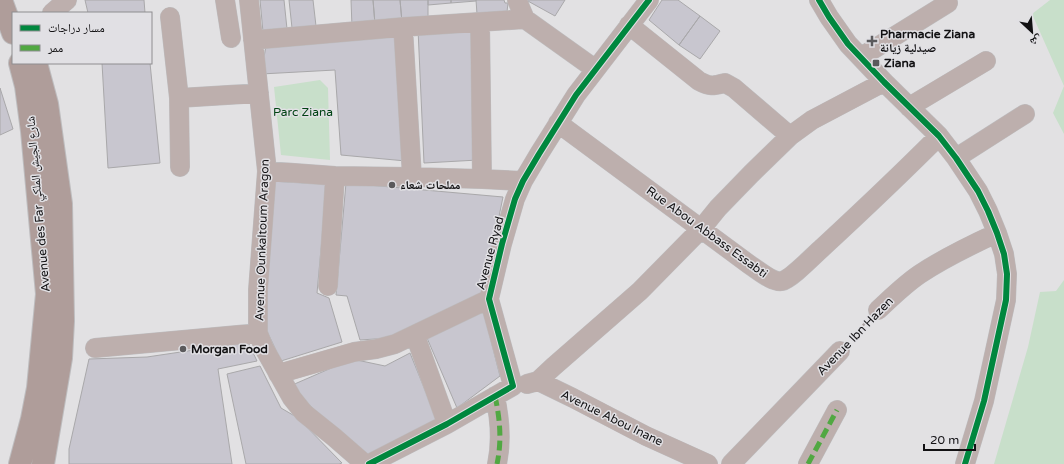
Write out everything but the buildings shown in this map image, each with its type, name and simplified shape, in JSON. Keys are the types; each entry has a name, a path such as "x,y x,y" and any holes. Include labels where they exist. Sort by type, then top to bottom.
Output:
{"main road":[{"path":"1,0 12,30"},
{"path":"15,0 20,12"},
{"name":"Avenue des Far شارع الجيش الملكي","path":"20,64 26,86 32,131 47,294 38,388 32,419 20,464"},
{"name":"Avenue des Far شارع الجيش الملكي","path":"36,64 47,104 61,204 63,290 61,358 43,464"}],"street":[{"path":"53,12 67,0"},
{"path":"226,0 231,38"},
{"name":"Avenue Ounkaltoum Aragon","path":"249,0 267,171 258,290 258,333 278,374 292,398 304,413 365,464"},
{"path":"517,0 525,19 595,69"},
{"name":"Avenue Ryad","path":"514,386 489,300 502,244 515,199 558,123 595,69 649,0"},
{"path":"820,0 848,44 939,136 956,158 978,191 988,211 1004,254 1007,274 1006,300 984,402 965,464"},
{"path":"861,57 948,2"},
{"path":"170,17 179,98 180,167"},
{"path":"253,40 403,27 525,19"},
{"path":"480,22 482,179"},
{"path":"629,25 707,86 725,83 734,88 790,136"},
{"path":"403,27 412,177"},
{"path":"909,107 986,61"},
{"path":"369,464 446,424 514,386 538,381 640,291 701,229 718,208 790,136 812,120 884,82"},
{"path":"179,98 259,93"},
{"path":"956,158 1025,114"},
{"name":"Rue Abou Abbass Essabti","path":"558,123 750,265 767,277 777,281 785,280 807,262 876,199 939,136"},
{"path":"267,171 335,176 524,181"},
{"path":"328,286 335,176"},
{"name":"Avenue Ibn Hazen","path":"878,310 908,282 920,274 964,249 997,233"},
{"path":"278,374 354,352 395,344 489,300"},
{"path":"95,348 258,333"},
{"path":"414,335 446,424"},
{"name":"Avenue Ibn Hazen","path":"731,464 840,351"},
{"name":"Avenue Abou Inane","path":"538,381 646,436 708,464"},
{"path":"495,396 501,442 497,464"},
{"path":"808,464 837,410"}],"green space":[{"path":"1050,0 1064,0 1064,86 1032,14"},
{"name":"Parc Ziana","path":"320,80 328,88 330,160 281,155 274,87"},
{"path":"1064,86 1064,134 1053,113"},
{"path":"1064,280 1064,464 994,464 1028,347 1040,292 1056,291"}],"marked path":[{"path":"495,396 500,430 500,447 497,464"},
{"path":"808,464 837,410"}],"cycle path":[{"path":"369,464 447,424 513,386 489,299 502,244 515,199 523,181 576,95 649,0"},
{"path":"819,0 848,44 939,136 956,158 978,191 988,211 1004,254 1007,274 1006,300 984,401 965,464"}],"place":[{"name":"Pharmacie Ziana صيدلية زيانة","path":"872,41"},
{"name":"Ziana","path":"876,63"},
{"name":"مملحات شعاء","path":"392,185"},
{"name":"Morgan Food","path":"183,349"}]}
